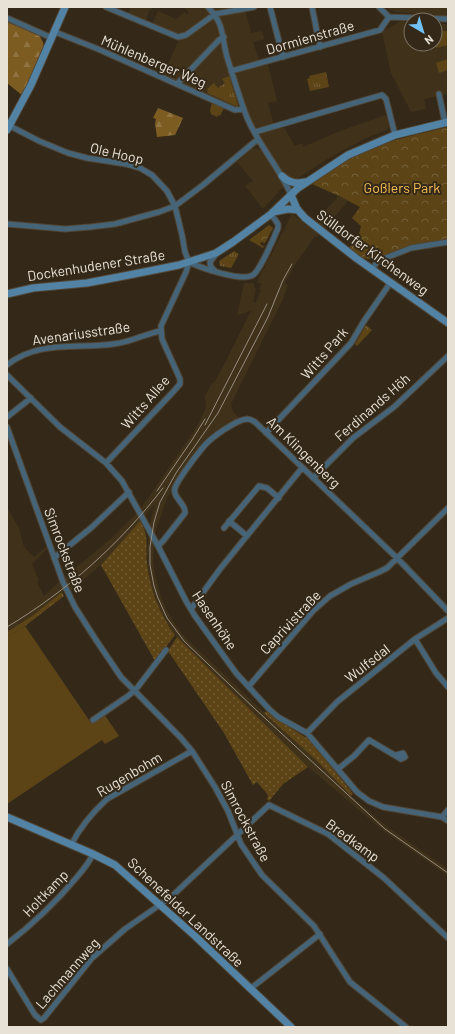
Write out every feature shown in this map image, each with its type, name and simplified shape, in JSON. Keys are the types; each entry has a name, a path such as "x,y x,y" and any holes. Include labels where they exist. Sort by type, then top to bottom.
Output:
{"street":[{"path":"8,128 31,85 65,7"},
{"path":"106,7 178,37 186,35 215,14 227,9 254,7"},
{"path":"208,7 215,14 221,25 231,71 244,109 254,132 282,176 290,195"},
{"path":"270,7 283,57"},
{"path":"312,7 320,47"},
{"path":"379,7 389,18 448,20"},
{"name":"Mühlenberger Weg","path":"7,18 98,49 235,110 239,111 244,109"},
{"name":"Dormienstraße","path":"231,71 380,30 389,18"},
{"path":"177,84 218,40 224,37"},
{"path":"439,94 447,122"},
{"path":"254,132 382,95 386,99 395,135"},
{"name":"Dockenhudener Straße","path":"7,294 33,288 87,283 189,262 216,253 272,213 290,195 348,155 395,135 447,122"},
{"name":"Ole Hoop","path":"8,128 68,153 87,158 126,164 140,168 152,175 168,191 175,206 185,252 189,262"},
{"path":"7,224 65,228 90,227 115,224 159,212 175,206 203,185 258,139"},
{"path":"282,176 287,181 294,183 308,182"},
{"name":"Sülldorfer Kirchenweg","path":"290,195 298,210 322,232 448,323"},
{"path":"161,331 162,322 186,272 189,262 215,272 245,278 252,275 259,267 278,228 278,224 272,213 288,209 298,210"},
{"path":"372,269 378,261 412,248 448,242"},
{"path":"215,272 211,267 210,262 216,253"},
{"name":"Witts Park","path":"266,433 351,343 364,320 391,282"},
{"name":"Avenariusstraße","path":"7,364 20,356 36,350 57,346 114,344 161,331"},
{"name":"Witts Allee","path":"106,463 180,384 179,374 164,343 161,331"},
{"name":"Ferdinands Höh","path":"313,478 353,438 394,406 448,356"},
{"name":"Hasenhöhe","path":"7,375 60,427 106,463 122,481 191,609 236,673 269,709 278,717 307,733 357,792 363,797 383,807 442,817 448,821"},
{"path":"7,417 31,398"},
{"name":"Am Klingenberg","path":"158,546 164,542 185,513 184,508 176,495 175,489 180,479 204,446 221,432 246,419 253,421 398,558 448,611"},
{"name":"Simrockstraße","path":"7,427 63,582 81,618 121,677 192,751 214,785 228,811 237,836 247,855 262,876 314,926 350,982 406,1027"},
{"path":"191,609 218,571 302,468"},
{"path":"224,528 259,486 267,488 279,498"},
{"path":"54,558 92,527 129,492"},
{"name":"Caprivistraße","path":"248,686 313,611 330,596 351,584 387,568 448,508"},
{"path":"229,521 247,536"},
{"name":"Wulfsdal","path":"307,733 337,702 415,640 448,618"},
{"path":"415,640 436,673 448,687"},
{"path":"93,720 134,690 166,650"},
{"path":"338,769 354,756 369,740 396,755"},
{"name":"Rugenbohm","path":"71,845 86,820 107,799 192,751"},
{"name":"Bredkamp","path":"237,836 266,807 271,805 336,840 393,886 448,938"},
{"path":"442,817 448,810"},
{"name":"Schenefelder Landstraße","path":"7,817 94,854 115,865 161,905 291,1027"},
{"path":"161,905 237,836"},
{"name":"Holtkamp","path":"7,944 50,908 88,865 94,854"},
{"name":"Lachmannweg","path":"7,969 35,1015 41,1020 47,1016 92,958 115,936 133,922 152,909 161,905"},
{"path":"250,988 320,934"}],"shaded area":[{"path":"131,7 153,7 149,11 146,20 128,13"},
{"path":"184,7 226,7 228,12 245,9 251,33 262,31 264,39 253,42 260,63 267,61 277,101 268,103 274,125 283,126 295,146 302,143 303,147 340,131 386,115 389,127 387,130 368,137 329,158 281,189 263,209 245,186 253,181 237,162 251,149 256,148 260,150 265,146 249,116 243,98 237,100 237,107 163,75 179,40 179,34 153,23 158,11 176,19 185,12 187,15 189,13"},
{"path":"385,7 448,7 448,15 446,16 443,16 443,12 395,12"},
{"path":"403,21 403,52 443,52 443,24 448,24 448,94 424,99 426,109 411,112 391,73 382,32"},
{"path":"339,196 348,201 317,237 315,236 294,266 285,283 288,285 283,299 231,404 232,410 239,418 210,435 179,477 167,498 155,533 153,560 155,575 161,597 167,611 186,638 317,761 351,796 385,825 448,869 448,876 384,831 308,767 177,637 160,612 150,582 147,551 150,524 155,504 101,565 71,590 69,587 32,616 7,632 7,507 19,528 24,547 34,557 46,547 47,549 32,564 39,580 37,582 44,596 59,582 60,586 66,581 64,578 115,535 136,514 198,425 206,407 205,396 226,361 251,311 237,315 244,283 254,283 254,288 256,289 253,302 256,303 261,290 259,289 262,284 257,282 292,214 309,227"}],"green space":[{"path":"7,22 39,35 43,42 44,50 23,96 7,83"},
{"path":"443,31 448,31 448,45 443,46"},
{"path":"448,59 448,70 439,73 436,63"},
{"path":"326,72 329,87 310,91 307,79 310,78 309,76"},
{"path":"229,76 238,107 208,93 207,89 214,83 218,88 225,83 222,79"},
{"path":"212,103 224,108 220,116 218,115 217,117 211,114 210,110"},
{"path":"158,108 183,118 175,135 157,137 155,124 156,119 153,118"},
{"name":"Goßlers Park","path":"448,127 448,241 378,259 366,259 349,248 359,235 361,226 352,218 360,207 312,184 336,166 362,152 393,141"},
{"path":"269,225 273,228 265,243 261,242 260,244 263,246 265,245 263,248 249,240"},
{"path":"234,251 239,254 231,268 220,266 219,261"},
{"path":"366,325 372,330 357,346 355,344"},
{"path":"140,521 146,537 147,563 150,583 160,610 175,635 155,661 101,565"},
{"path":"62,592 64,596 25,626 7,637 7,632 32,616"},
{"path":"25,626 91,723 104,714 119,736 105,744 102,740 7,804 7,637"},
{"path":"177,637 308,767 283,784 269,801 267,799 268,795 257,782 253,785 224,733 168,651"},
{"path":"267,711 272,716 308,739 353,794 351,796 317,761 264,713"}],"tram line":[{"path":"292,264 283,280 268,317 218,413 176,473 160,502 154,522 150,547 150,565 154,586 167,618 184,641 385,829 448,873"},
{"path":"205,425 267,304"},
{"path":"157,491 205,419"},
{"path":"7,627 51,598 91,565 129,528 163,488"}]}
